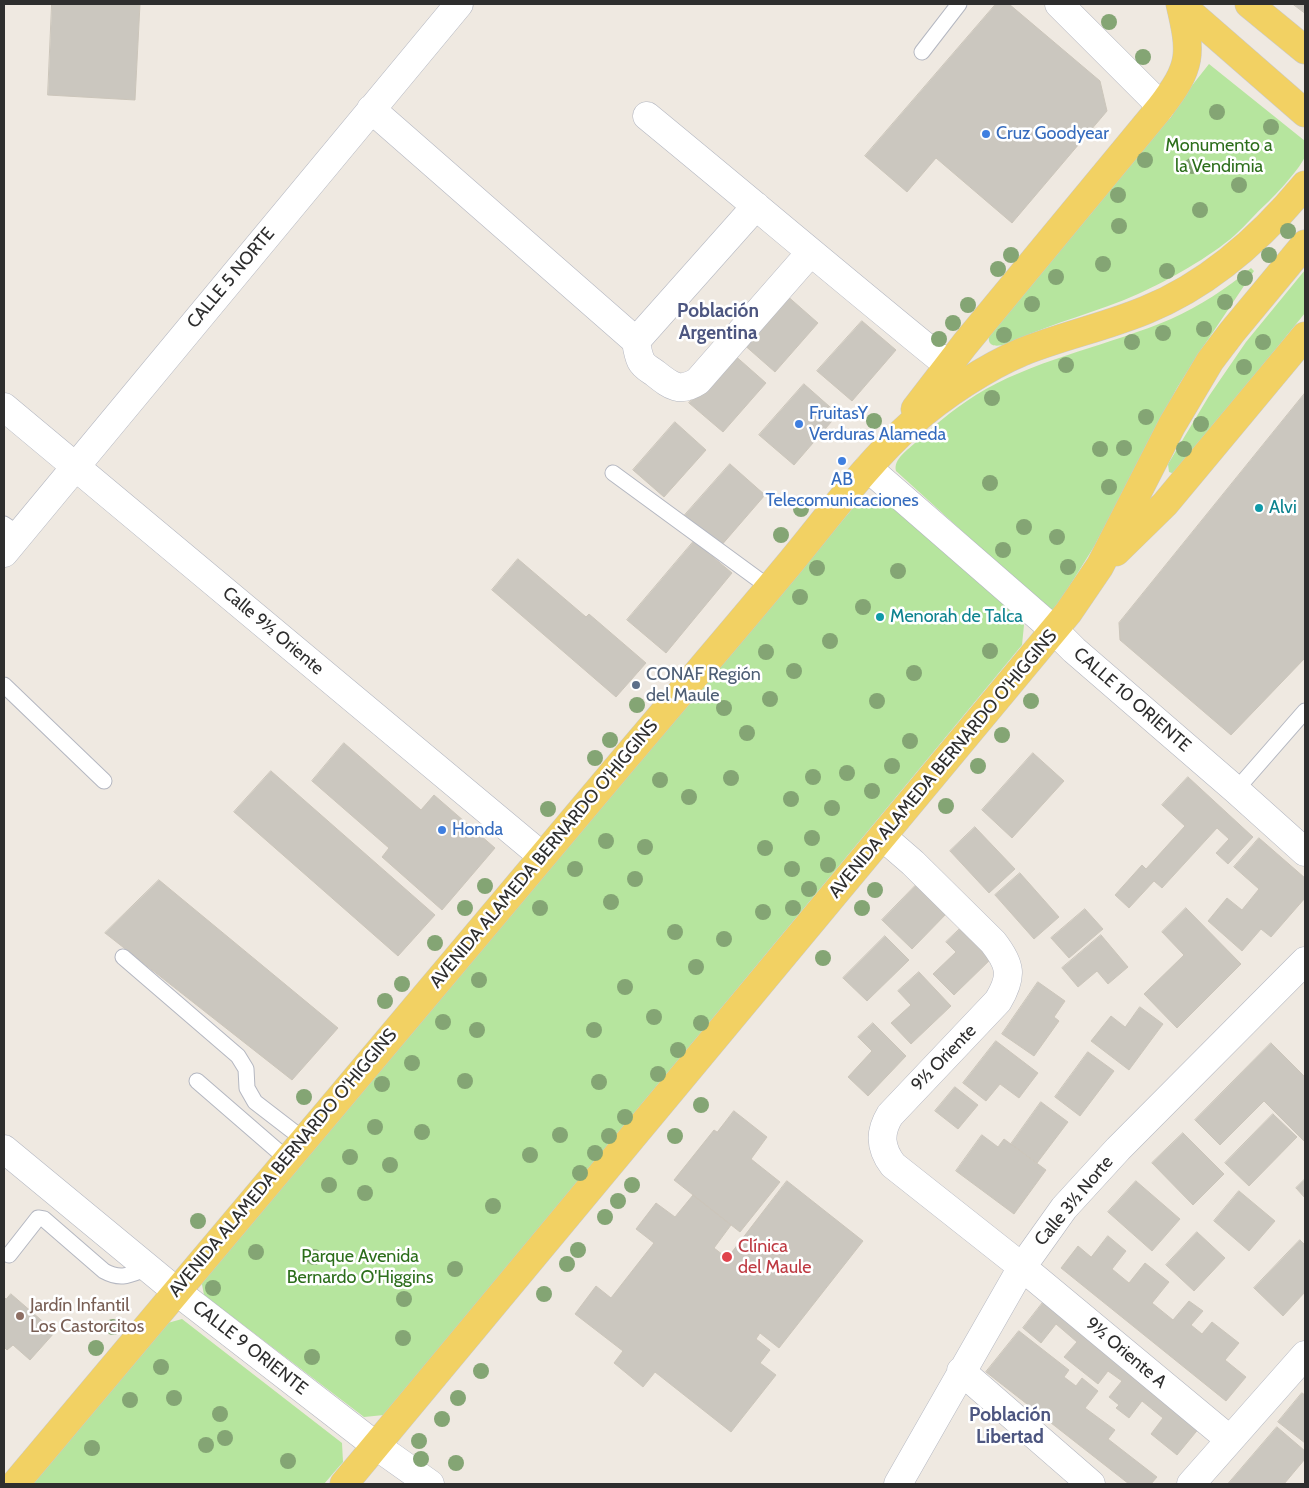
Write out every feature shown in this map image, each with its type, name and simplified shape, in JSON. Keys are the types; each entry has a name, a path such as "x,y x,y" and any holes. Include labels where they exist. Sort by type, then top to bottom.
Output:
{"main road":[{"path":"889,446 948,365 1160,108 1180,81 1186,66 1188,52 1180,4"},
{"path":"1180,4 1305,113"},
{"path":"1249,4 1305,50"},
{"name":"AVENIDA ALAMEDA BERNARDO O'HIGGINS","path":"15,1484 295,1149 770,588 868,468 889,446 914,421 950,393 1006,360 1020,353 1147,310 1182,293 1206,278 1258,236 1305,185"},
{"name":"AVENIDA ALAMEDA BERNARDO O'HIGGINS","path":"344,1484 1068,614 1100,566 1172,425 1210,361 1305,244"},
{"path":"1100,566 1165,504 1305,336"}],"street":[{"name":"CALLE 5 NORTE","path":"9,537 75,466 458,4"},
{"path":"1060,4 1152,97 1160,108"},
{"path":"371,109 636,341 640,358 645,366 671,386 685,388 692,386 698,381 810,253"},
{"path":"647,116 810,253 948,365"},
{"path":"636,341 756,206"},
{"name":"Calle 9½ Oriente","path":"4,407 542,856"},
{"name":"CALLE 10 ORIENTE","path":"868,468 1305,852"},
{"name":"9½ Oriente","path":"883,837 993,942 1003,955 1008,966 1008,978 1004,991 998,1001 890,1115 882,1132 883,1148 894,1165 1022,1267"},
{"name":"Calle 3½ Norte","path":"900,1483 1022,1267 1064,1208 1118,1149 1305,961"},
{"name":"CALLE 9 ORIENTE","path":"4,1149 176,1291 375,1445 430,1484"},
{"name":"9½ Oriente A","path":"1022,1267 1229,1439"},
{"path":"1191,1484 1229,1439 1300,1370"},
{"path":"962,1371 1091,1484"}],"lane":[{"path":"922,52 959,4"},
{"path":"613,473 770,588"},
{"path":"4,685 104,781"},
{"path":"1236,790 1305,711"},
{"path":"123,957 238,1056 246,1069 247,1088 250,1096 295,1149"},
{"path":"197,1081 295,1149"},
{"path":"9,1255 38,1218 44,1219 104,1271 112,1275 122,1277 148,1268"}],"green space":[{"name":"Monumento a la Vendimia","path":"1209,64 1305,141 1305,156 1294,173 1235,235 1214,252 1176,275 1123,300 1009,343 998,346 991,344 989,335 992,328 1089,216"},
{"path":"1251,268 1254,271 1177,388 1095,545 1054,611 1048,609 896,471 897,463 905,452 950,413 986,389 1031,368 1171,319 1212,296"},
{"path":"1305,270 1305,313 1175,474 1169,472 1168,464 1209,396 1246,342"},
{"name":"Parque Avenida Bernardo O'Higgins","path":"875,500 895,507 1015,613 1024,625 1022,645 384,1415 364,1417 204,1295 201,1279 853,508"},
{"path":"182,1319 342,1443 343,1462 324,1484 31,1484 164,1324"}],"building":[{"path":"52,4 140,4 135,100 48,95"},
{"name":"Cruz Goodyear","path":"996,4 1009,4 1100,81 1107,111 1012,223 936,158 907,192 865,156"},
{"path":"1293,4 1305,4 1305,13"},
{"path":"785,294 818,323 775,372 742,343"},
{"path":"862,321 896,350 852,401 817,371"},
{"path":"732,353 766,383 723,432 689,403"},
{"name":"FruitasY Verduras Alameda","path":"804,384 838,414 794,465 759,435"},
{"name":"Alvi","path":"1305,393 1305,658 1231,735 1120,640 1119,623"},
{"path":"675,422 706,450 664,497 633,470"},
{"path":"730,464 765,495 720,547 684,516"},
{"path":"694,541 732,573 666,653 627,620"},
{"path":"518,559 586,617 589,614 646,663 616,697 492,590"},
{"path":"344,743 421,810 434,795 495,848 442,910 382,857 389,848 312,781"},
{"path":"1033,753 1064,781 1012,838 982,810"},
{"path":"271,771 435,915 398,956 234,812"},
{"path":"1188,777 1253,837 1228,864 1216,853 1229,839 1217,828 1162,888 1154,881 1129,908 1115,895 1142,865 1146,869 1185,826 1162,805"},
{"path":"975,827 1015,869 989,893 950,851"},
{"path":"1259,838 1305,878 1305,898 1271,937 1261,929 1242,951 1208,921 1227,898 1242,910 1259,889 1234,867"},
{"path":"1020,873 1059,917 1034,939 995,895"},
{"path":"159,880 338,1028 292,1080 105,933"},
{"path":"920,881 949,911 912,949 882,920"},
{"path":"1186,908 1241,964 1177,1028 1144,994 1184,955 1162,932"},
{"path":"1085,909 1103,929 1069,958 1051,938"},
{"path":"965,924 995,955 954,995 933,974 956,952 946,942"},
{"path":"1101,935 1128,967 1108,984 1097,971 1078,987 1062,968"},
{"path":"885,936 909,960 867,1001 843,978"},
{"path":"919,972 951,1006 911,1044 891,1023 911,1005 898,991"},
{"path":"1038,982 1065,1001 1054,1017 1059,1021 1034,1056 1002,1034"},
{"path":"1140,1007 1163,1024 1129,1070 1091,1041 1111,1016 1125,1027"},
{"path":"873,1023 906,1056 868,1096 848,1077 872,1051 858,1037"},
{"path":"996,1041 1038,1073 1019,1098 1000,1084 986,1101 963,1083"},
{"path":"1271,1043 1305,1077 1305,1142 1264,1101 1220,1145 1195,1120"},
{"path":"1088,1052 1114,1071 1080,1116 1055,1097"},
{"path":"955,1087 978,1105 958,1129 935,1111"},
{"path":"1041,1102 1068,1122 1037,1163 1011,1144"},
{"path":"734,1111 767,1137 751,1159 780,1182 740,1232 674,1180 714,1130 717,1132"},
{"path":"1273,1114 1297,1137 1249,1186 1225,1163"},
{"path":"1183,1133 1224,1174 1193,1205 1152,1163"},
{"path":"982,1135 998,1147 1004,1139 1046,1170 1014,1214 956,1171"},
{"path":"1305,1179 1305,1198 1296,1188"},
{"name":"Clínica del Maule","path":"787,1181 863,1241 779,1348 760,1333 756,1339 770,1350 760,1363 776,1375 731,1432 655,1372 643,1387 614,1363 623,1351 575,1314 596,1286 611,1298 654,1243 636,1229 656,1203 675,1217 693,1195 731,1225 714,1248 727,1258"},
{"path":"1136,1181 1180,1219 1152,1251 1108,1212"},
{"path":"1239,1191 1275,1221 1249,1251 1214,1221"},
{"path":"1197,1232 1225,1258 1194,1291 1166,1265"},
{"path":"1108,1236 1126,1251 1112,1269 1129,1283 1145,1263 1169,1282 1152,1303 1173,1320 1189,1301 1203,1311 1191,1325 1202,1334 1212,1322 1239,1343 1225,1360 1246,1377 1226,1401 1061,1268 1078,1246 1091,1257"},
{"path":"1300,1240 1305,1245 1305,1292 1283,1316 1254,1288"},
{"name":"Jardín Infantil Los Castorcitos","path":"11,1294 55,1332 30,1360 13,1345 7,1350 4,1347 4,1297 6,1299"},
{"path":"1048,1296 1205,1421 1177,1455 1151,1434 1163,1418 1142,1401 1129,1418 1116,1408 1119,1405 1109,1397 1122,1381 1108,1371 1098,1384 1064,1357 1077,1342 1056,1324 1041,1343 1023,1328"},
{"path":"1019,1331 1069,1370 1064,1377 1076,1386 1082,1378 1098,1391 1085,1408 1115,1430 1108,1439 1157,1477 1151,1484 1129,1484 986,1372"},
{"path":"1302,1393 1305,1395 1305,1443 1278,1422"},
{"path":"1277,1427 1305,1451 1305,1459 1284,1484 1228,1484"}],"place":[{"name":"Cruz Goodyear","path":"986,134"},
{"name":"FruitasY Verduras Alameda","path":"799,424"},
{"name":"AB Telecomunicaciones","path":"842,461"},
{"name":"Alvi","path":"1259,508"},
{"name":"Menorah de Talca","path":"880,617"},
{"name":"CONAF Región del Maule","path":"636,685"},
{"name":"Honda","path":"442,830"},
{"name":"Clínica del Maule","path":"727,1257"},
{"name":"Jardín Infantil Los Castorcitos","path":"20,1316"}],"district":[{"name":"Población Argentina","path":"718,322"},
{"name":"Población Libertad","path":"1010,1426"}]}
